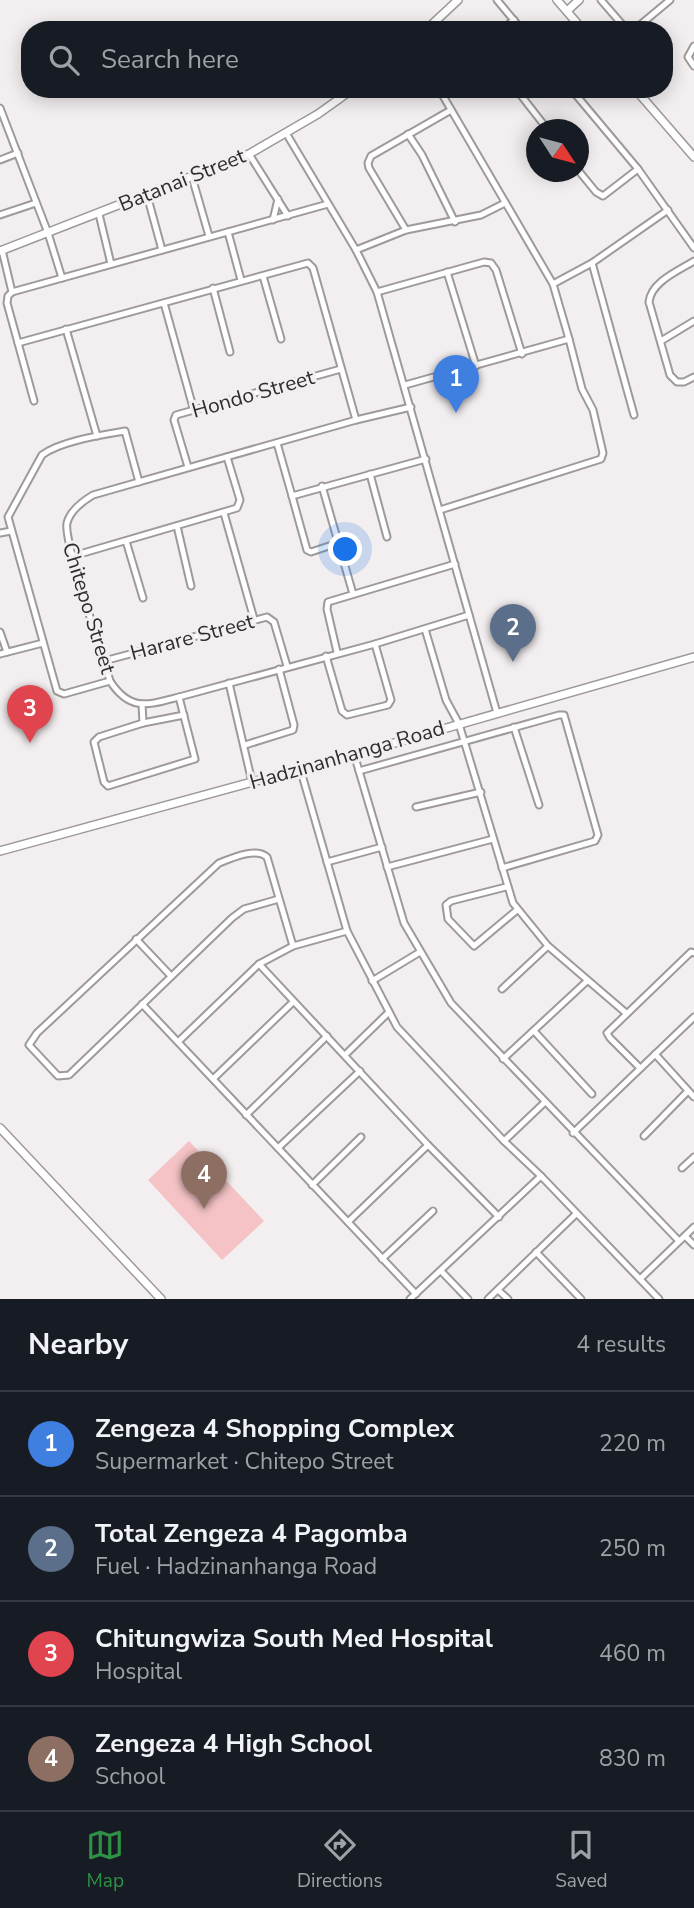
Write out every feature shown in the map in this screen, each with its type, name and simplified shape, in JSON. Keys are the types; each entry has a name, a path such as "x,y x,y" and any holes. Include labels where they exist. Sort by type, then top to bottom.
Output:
{"street":[{"path":"436,21 458,0"},
{"path":"498,0 514,20"},
{"path":"557,0 575,21"},
{"path":"567,11 579,0"},
{"path":"602,0 620,21"},
{"path":"645,21 670,0"},
{"path":"694,46 688,57 694,66"},
{"name":"Batanai Street","path":"1,251 249,154 339,98"},
{"path":"440,510 601,459 603,453 553,284 444,98"},
{"path":"523,98 539,119"},
{"path":"579,98 638,169 694,248"},
{"path":"643,98 694,157"},
{"path":"0,108 48,233 62,278"},
{"path":"406,230 368,163 372,156 451,110"},
{"path":"286,133 356,250 377,292 497,713"},
{"path":"408,134 422,155 455,222"},
{"path":"0,160 18,153"},
{"path":"249,154 288,216"},
{"path":"588,182 603,196 638,169"},
{"path":"192,177 209,236"},
{"path":"147,195 162,250"},
{"path":"273,220 278,200"},
{"path":"0,215 36,203"},
{"path":"356,250 406,230 481,215 505,203"},
{"path":"34,401 7,303 12,292 328,204"},
{"path":"553,284 592,263 668,209"},
{"path":"99,214 111,264"},
{"path":"228,232 241,281"},
{"path":"1,251 12,292"},
{"path":"694,261 656,286 649,295 670,375 677,382 694,377"},
{"path":"377,292 484,262 491,264 496,270 522,354"},
{"path":"18,343 306,263 312,267 356,420"},
{"path":"592,263 634,415"},
{"path":"447,272 476,366"},
{"path":"263,276 281,339"},
{"path":"213,288 230,352"},
{"path":"164,303 194,411"},
{"path":"662,341 694,321"},
{"path":"66,329 97,436"},
{"path":"405,385 569,339"},
{"name":"Hondo Street","path":"188,467 174,420 176,415 341,369"},
{"name":"Chitepo Street","path":"142,704 125,700 110,681 66,528 68,518 74,510 98,493 411,407"},
{"path":"110,681 61,694 55,688 11,531 9,515 42,455 52,449 97,436 125,431 139,482"},
{"path":"277,443 307,550 311,552 338,543"},
{"path":"73,556 225,513 240,504 227,457"},
{"path":"292,496 426,458"},
{"path":"370,474 387,537"},
{"path":"322,486 353,594"},
{"path":"225,513 254,619"},
{"path":"177,526 191,586"},
{"path":"0,533 11,531"},
{"path":"126,541 143,598"},
{"path":"337,652 327,605 330,601 455,564"},
{"path":"143,723 142,704 179,697 337,652 375,644 469,615"},
{"name":"Harare Street","path":"104,660 267,617 274,622 287,666"},
{"path":"425,629 446,700 465,741 506,887 517,910 548,946 626,1013"},
{"path":"0,632 4,653 43,643"},
{"path":"326,656 342,711 347,715 388,705 391,700 375,644"},
{"name":"Hadzinanhanga Road","path":"0,851 694,657"},
{"path":"245,745 293,730 294,724 279,669"},
{"path":"229,683 252,782"},
{"path":"179,697 184,715 195,755 193,760 108,786 104,782 95,740 143,723 184,715"},
{"path":"359,771 564,715 598,835 594,841 502,868"},
{"path":"514,727 539,805"},
{"path":"354,754 404,923 419,953 451,1003 679,1241"},
{"path":"300,768 347,931 397,1027 659,1299"},
{"path":"416,807 481,792"},
{"path":"387,867 493,839"},
{"path":"327,862 382,847"},
{"path":"279,899 244,909 171,975 66,1077 58,1076 29,1045 37,1033 208,871 226,860 258,852 265,855 279,899 293,946"},
{"path":"506,887 451,901 446,905 448,919 474,946 517,910"},
{"path":"178,1041 259,964 293,946 347,931"},
{"path":"136,939 171,975"},
{"path":"502,989 548,946"},
{"path":"640,1068 607,1033 691,951 694,953"},
{"path":"372,981 419,953"},
{"path":"259,964 499,1217"},
{"path":"503,1059 587,981"},
{"path":"213,1079 293,1002"},
{"path":"142,1004 416,1294"},
{"path":"345,1055 389,1012"},
{"path":"573,1133 694,1017"},
{"path":"689,1022 694,1027"},
{"path":"534,1031 592,1094"},
{"path":"246,1115 327,1037"},
{"path":"655,1054 694,1097"},
{"path":"278,1148 360,1071"},
{"path":"644,1136 688,1091"},
{"path":"504,1141 544,1103"},
{"path":"0,1128 161,1299"},
{"path":"312,1185 361,1137"},
{"path":"348,1222 428,1145"},
{"path":"682,1168 694,1157"},
{"path":"410,1299 541,1175"},
{"path":"382,1259 433,1210"},
{"path":"488,1299 576,1214"},
{"path":"640,1279 694,1227"},
{"path":"685,1236 694,1245"},
{"path":"536,1252 581,1299"},
{"path":"442,1271 468,1299"},
{"path":"498,1290 508,1299"}],"shaded area":[{"path":"189,1141 264,1221 222,1260 148,1180"}],"place":[{"name":"Zengeza 4 Shopping Complex","path":"456,413"},
{"name":"Total Zengeza 4 Pagomba","path":"513,662"},
{"name":"Chitungwiza South Med Hospital","path":"30,743"},
{"name":"Zengeza 4 High School","path":"204,1209"}]}
